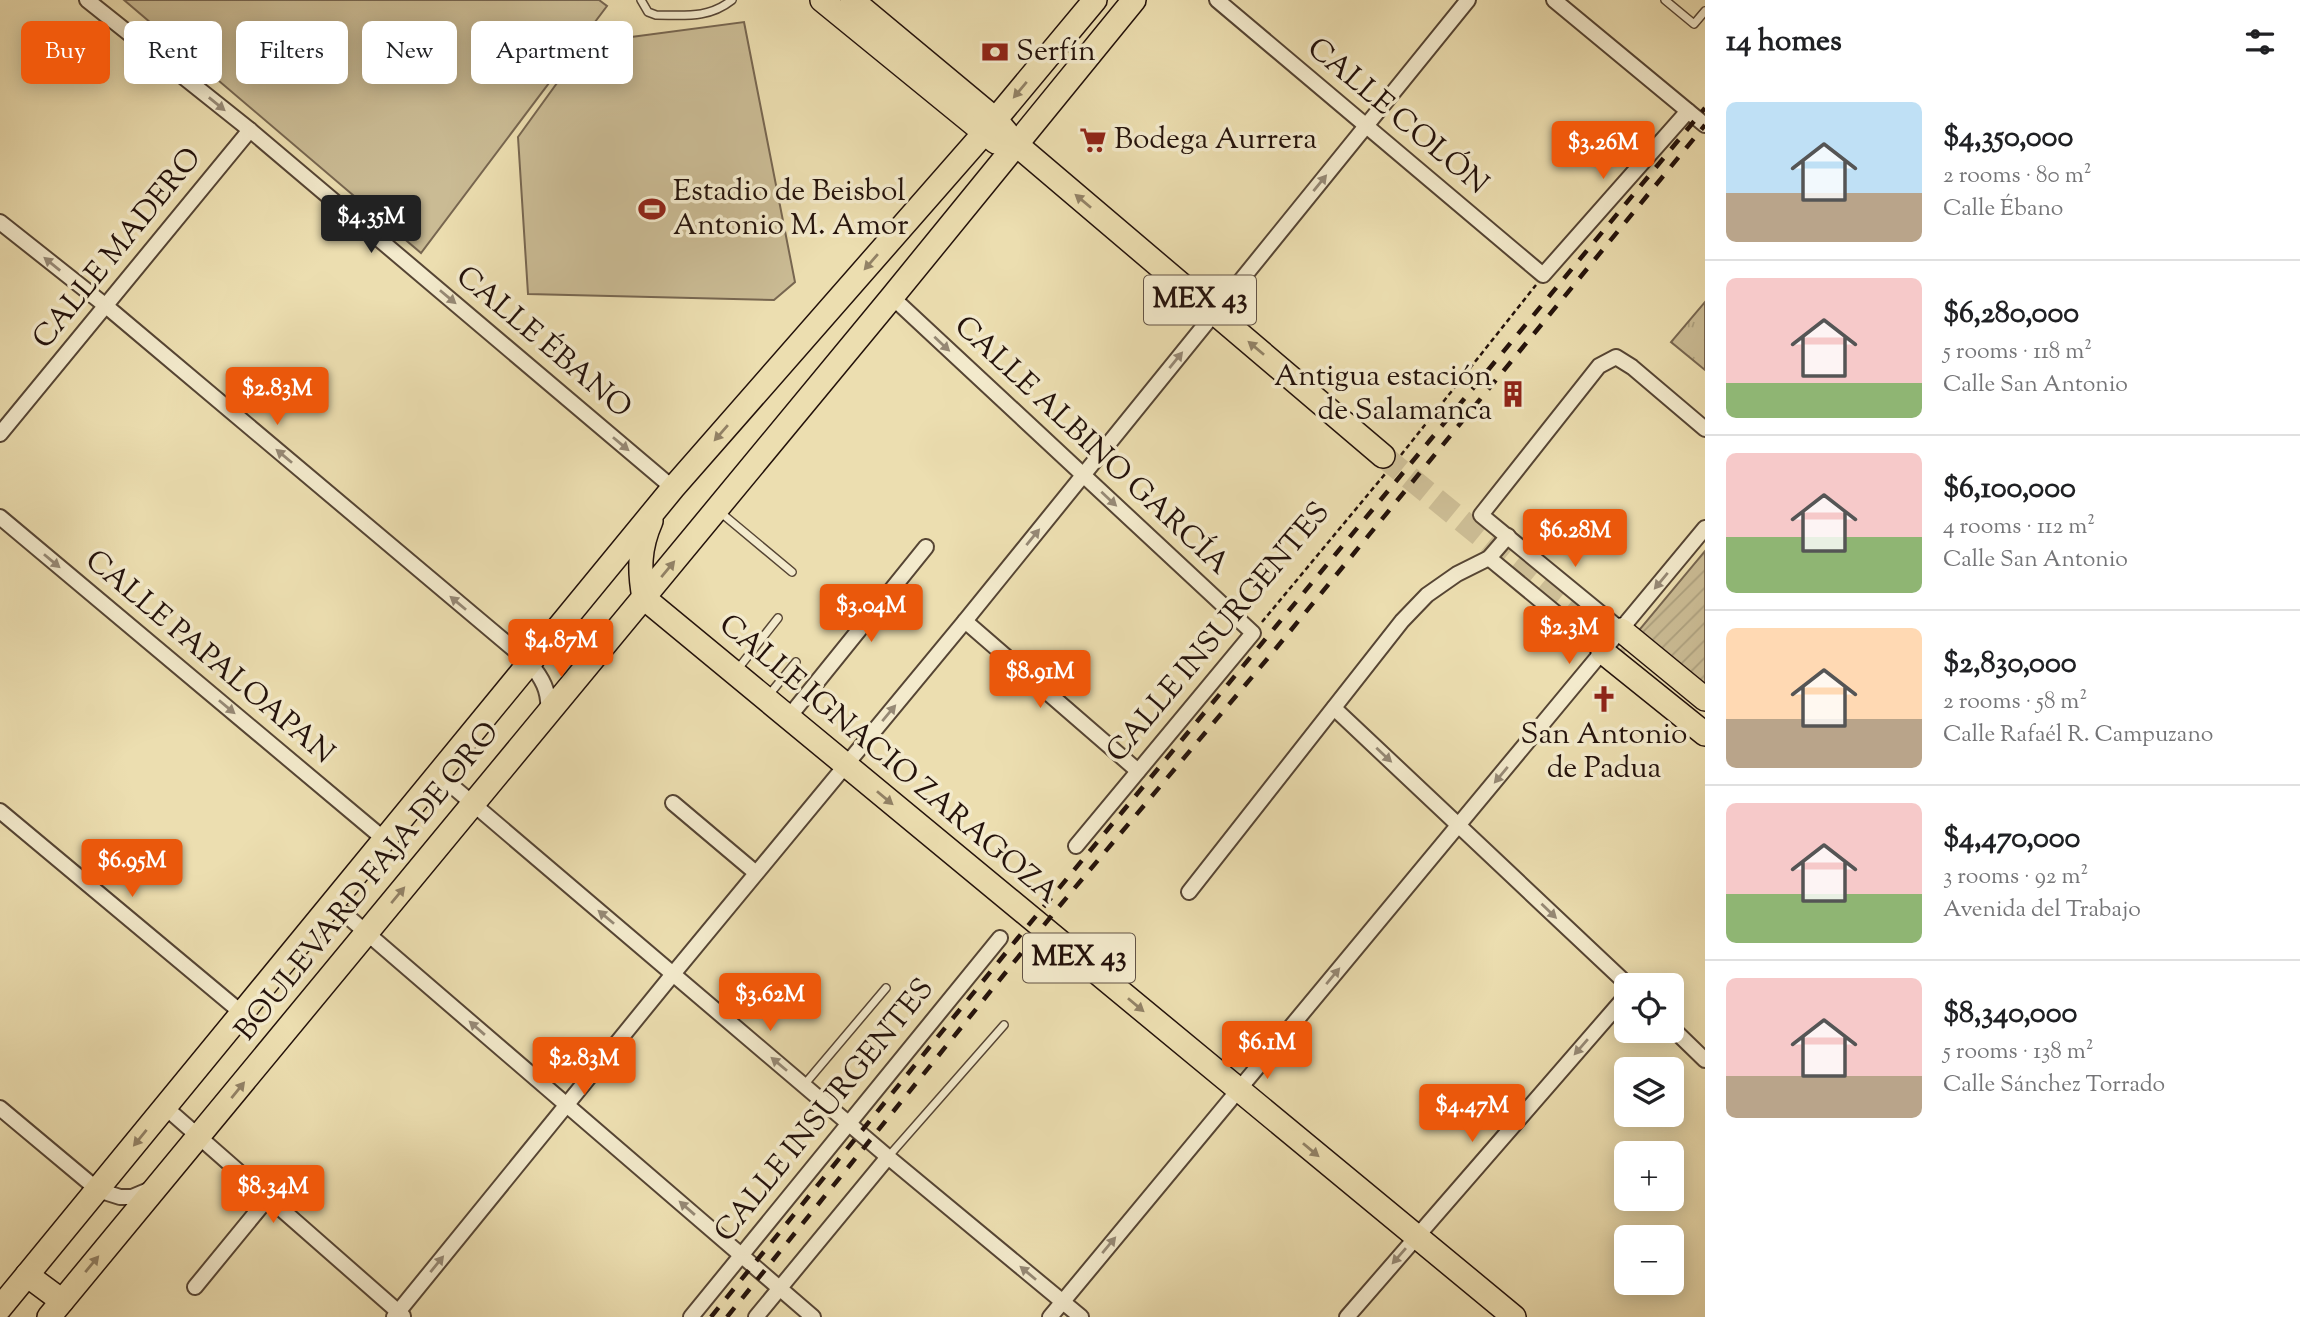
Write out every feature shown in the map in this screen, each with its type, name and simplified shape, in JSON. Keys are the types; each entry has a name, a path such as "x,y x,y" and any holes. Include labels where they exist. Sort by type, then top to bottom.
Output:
{"main road":[{"path":"822,0 990,125"},
{"path":"852,0 990,125"},
{"name":"BOULEVARD FAJA DE ORO","path":"0,1308 673,488 990,125 1095,0"},
{"name":"BOULEVARD FAJA DE ORO","path":"55,1309 717,510 1134,0"},
{"name":"MEX 43","path":"990,125 1013,149 1393,460"},
{"path":"643,598 639,569 643,539 655,513 673,488"},
{"name":"CALLE IGNACIO ZARAGOZA","path":"643,598 1514,1317"},
{"path":"1621,630 1705,699"},
{"path":"1614,653 1705,719"},
{"path":"1614,653 1705,734"},
{"path":"27,1275 55,1309"}],"street":[{"name":"CALLE ÉBANO","path":"87,0 250,130 673,488"},
{"name":"CALLE COLÓN","path":"1217,0 1544,275"},
{"path":"165,1107 399,1315 566,1104 965,621 1468,0"},
{"path":"1554,0 1705,125"},
{"path":"1544,275 1688,111"},
{"name":"CALLE MADERO","path":"0,434 250,130"},
{"path":"0,222 106,306 529,662 547,689 548,712"},
{"name":"CALLE ALBINO GARCÍA","path":"892,297 1253,633"},
{"path":"1621,630 1481,515 1599,366 1616,357 1632,367 1705,429"},
{"name":"CALLE PAPALOAPAN","path":"0,517 384,839"},
{"path":"1050,1317 1460,825 1614,653 1621,630 1705,528"},
{"path":"1189,892 1402,621 1427,595 1457,574 1489,558 1508,536"},
{"path":"788,718 926,547"},
{"path":"1489,558 1614,653"},
{"path":"965,621 1138,771"},
{"name":"CALLE INSURGENTES","path":"1076,846 1253,633"},
{"path":"1334,708 1615,973"},
{"path":"438,774 888,1157 1081,1317"},
{"path":"673,803 757,873"},
{"path":"0,811 242,1013"},
{"path":"332,903 813,1317"},
{"name":"CALLE INSURGENTES","path":"691,1317 1000,938"},
{"path":"1347,1317 1614,1010"},
{"path":"1684,1040 1705,1060"},
{"path":"0,1108 98,1190 120,1197 132,1197 162,1181"},
{"path":"756,1317 888,1157"},
{"path":"195,1287 268,1198"}],"lane":[{"path":"641,0 648,12 656,15 705,15 719,10 732,0"},
{"path":"1665,0 1694,24 1705,11"},
{"path":"717,510 792,572"},
{"path":"734,673 778,618"},
{"path":"765,699 796,662"},
{"path":"804,1085 886,988"},
{"path":"888,1157 1004,1025"}],"path":[{"name":"CALLE INSURGENTES","path":"1253,633 1544,275"}],"green space":[{"path":"124,0 599,0 607,6 596,21 471,21 471,84 548,84 421,253 222,83 222,21 149,21"},
{"name":"Estadio de Beisbol Antonio M. Amor","path":"744,22 795,282 774,300 528,294 518,137 556,84 633,84 633,37"},
{"path":"1705,302 1705,370 1671,342"},
{"path":"1705,551 1705,692 1635,635"}],"tunnel":[{"path":"1383,456 1624,653"}],"railway":[{"path":"711,1317 1017,939 1705,108"},
{"path":"727,1317 1057,909 1273,652 1705,125"}],"place":[{"name":"Serfín","path":"995,52"},
{"name":"Bodega Aurrera","path":"1093,140"},
{"name":"Estadio de Beisbol Antonio M. Amor","path":"652,209"},
{"name":"Antigua estación de Salamanca","path":"1513,394"},
{"name":"San Antonio de Padua","path":"1604,699"}]}
